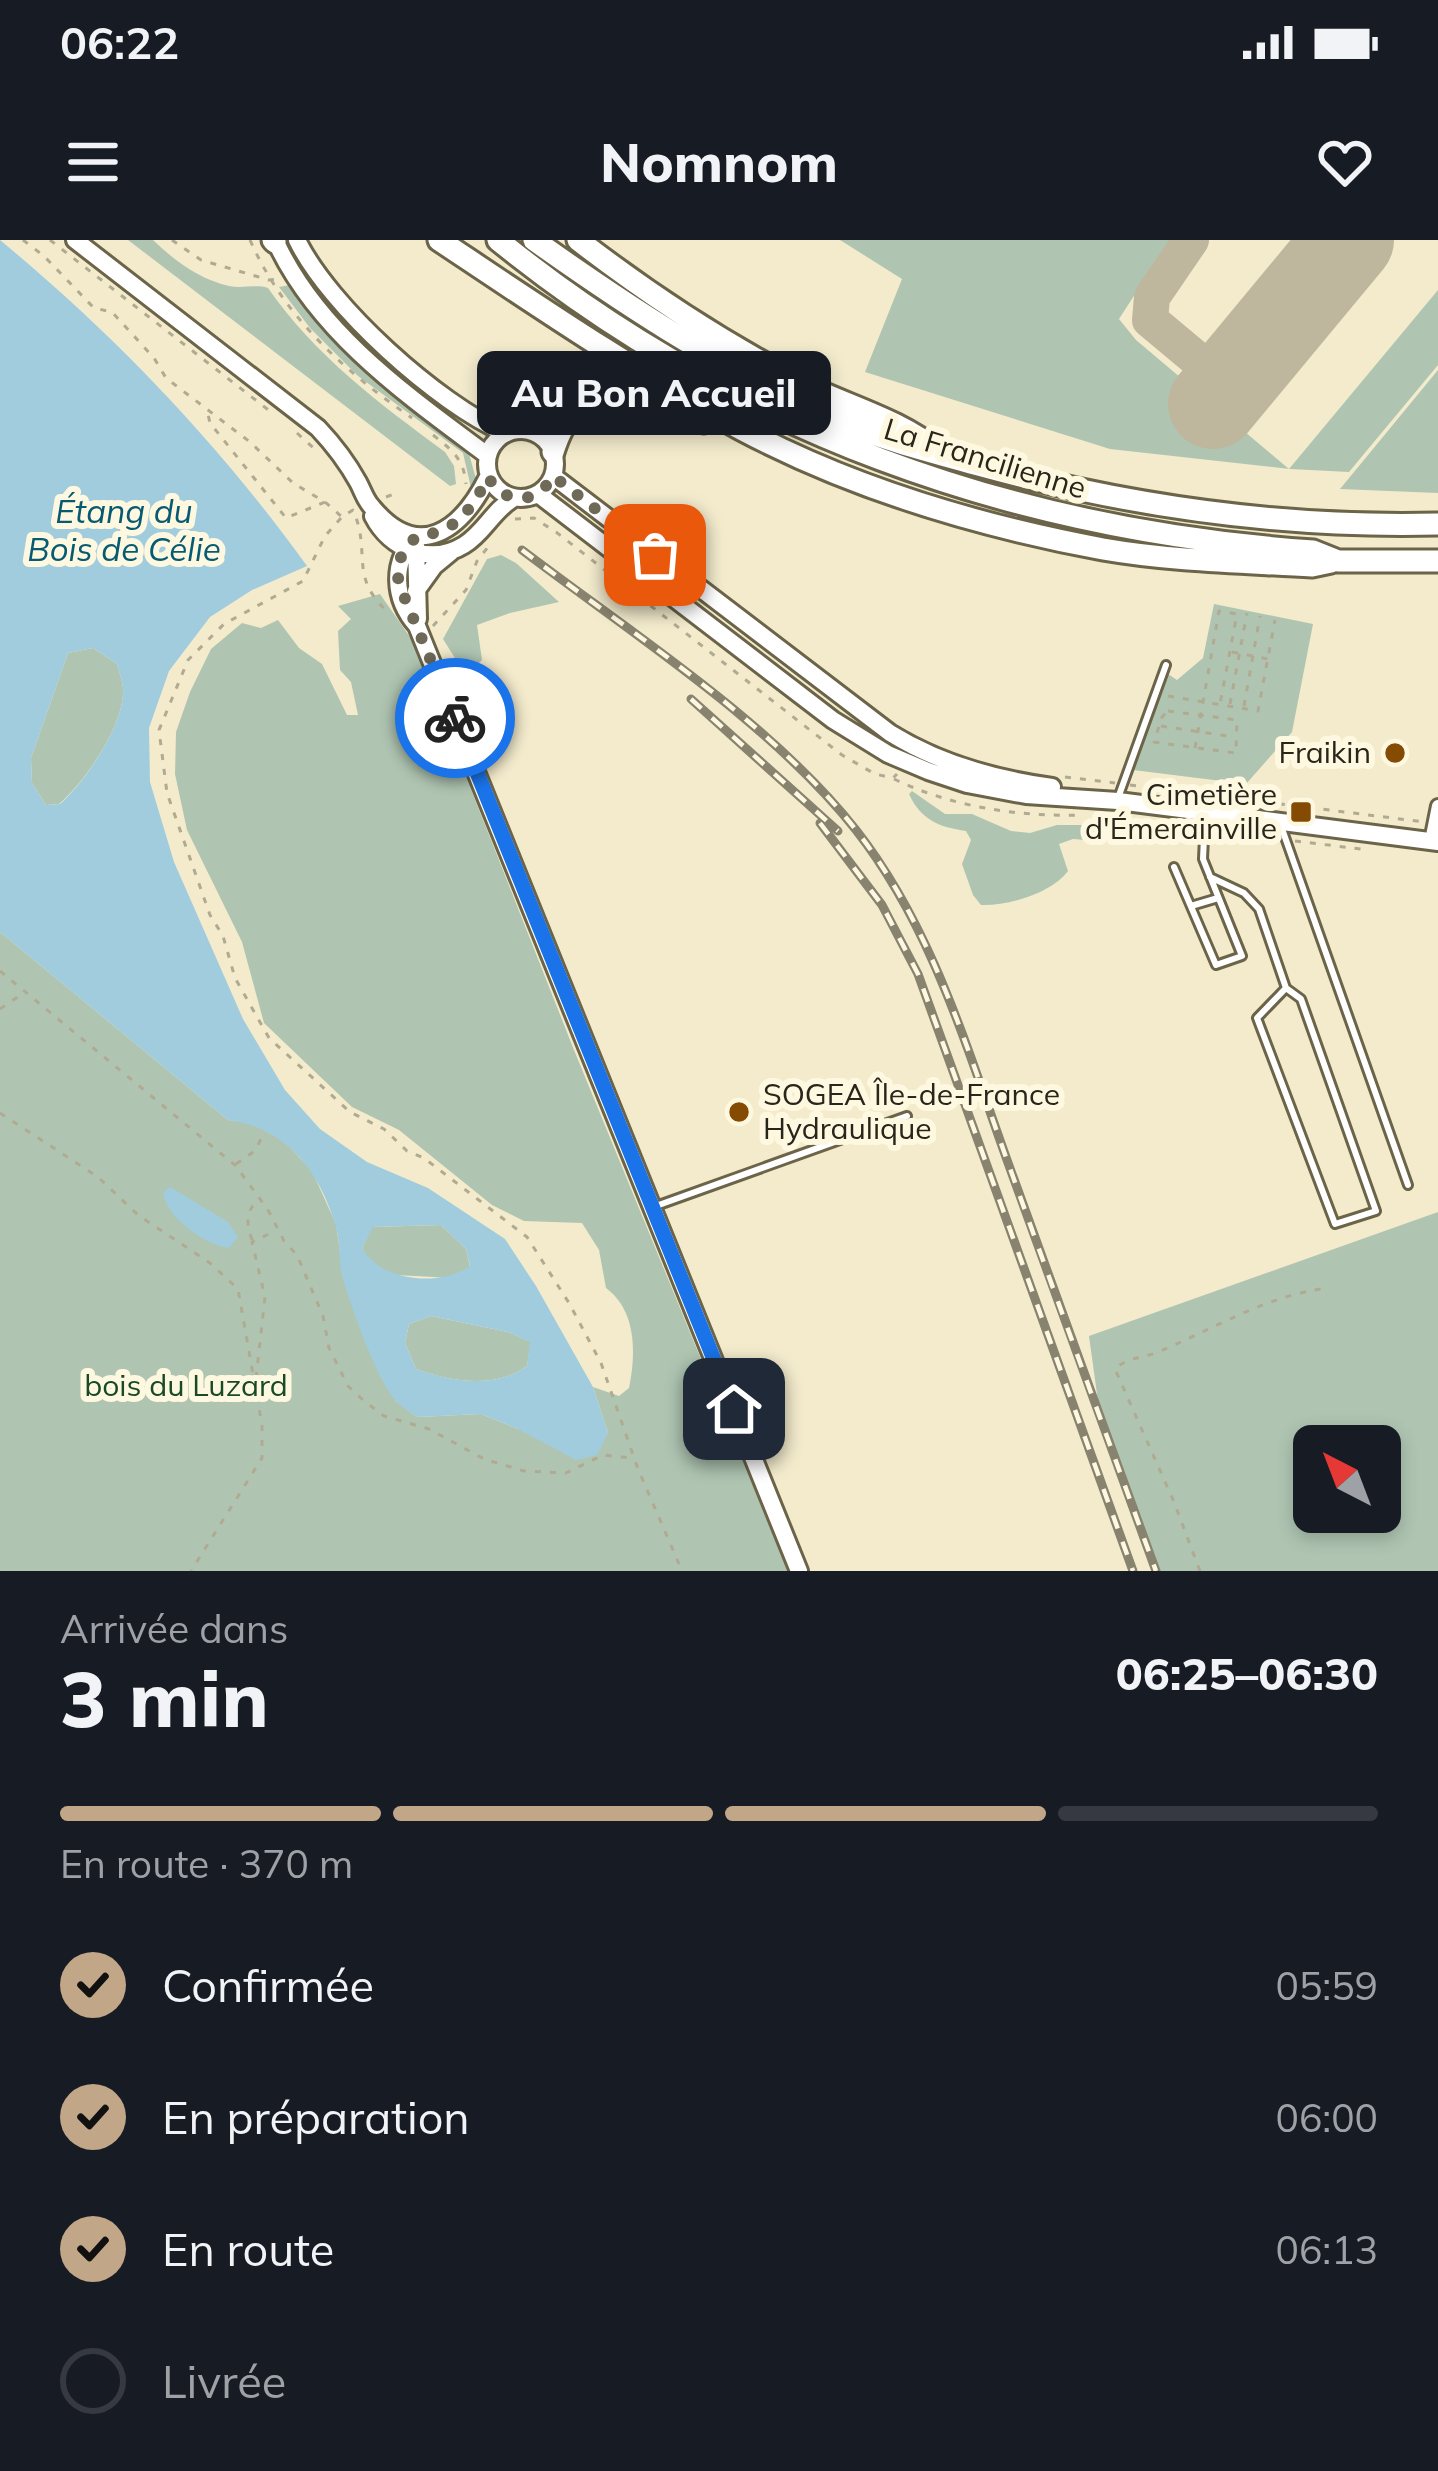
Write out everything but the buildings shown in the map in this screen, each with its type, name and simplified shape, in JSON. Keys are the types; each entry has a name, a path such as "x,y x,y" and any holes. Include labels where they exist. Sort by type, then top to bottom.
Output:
{"highway":[{"path":"440,240 630,366 744,430 864,482 1038,536 1169,558 1312,566 1338,561"},
{"name":"La Francilienne","path":"498,240 578,300 707,381 816,434 924,478 1118,528 1312,551 1338,561 1438,560"},
{"name":"La Francilienne","path":"534,240 589,282 719,362 842,422 942,455 1126,502 1372,526 1438,524"},
{"path":"578,240 677,312 759,361 851,408 918,435 942,455"},
{"path":"553,452 573,410 590,398 613,393 650,400 722,430 744,430"}],"main road":[{"path":"75,240 318,428 344,459 358,507 385,535 412,546 455,549"},
{"path":"280,241 294,277 361,354 487,455"},
{"path":"280,241 367,330 468,412 505,433"},
{"path":"416,592 434,566 466,544 494,513 514,498 538,494 553,476 553,452 536,424 505,433 487,455 488,477 477,500 459,521 412,546 398,582 417,626"},
{"path":"553,476 912,747 995,778 1205,820 1283,831 1435,841"},
{"path":"488,477 503,494 514,498"},
{"path":"538,494 833,720 888,754 967,784 1040,797 1118,801"},
{"path":"412,546 417,626 799,1571"}],"street":[{"path":"1435,841 1438,806"}],"lane":[{"path":"1118,801 1166,665"},
{"path":"1174,867 1216,965 1241,956 1203,859 1205,820"},
{"path":"1283,831 1408,1185"},
{"path":"1210,877 1244,893 1259,909 1286,988 1301,999 1376,1211 1335,1224 1257,1018 1286,988"},
{"path":"1191,906 1219,898"},
{"path":"653,1208 907,1116"}],"path":[{"path":"23,240 94,308 112,312 154,358 166,379 342,517"},
{"path":"50,240 322,456"},
{"path":"172,240 201,260 269,280 294,277"},
{"path":"207,410 210,423 286,518 325,502"},
{"path":"358,507 325,536 304,581 224,624 188,660 160,730 167,793 235,978 269,1038 350,1112 384,1129 527,1237 601,1363 634,1458 682,1571"},
{"path":"1195,748 1219,610 1237,614 1220,704"},
{"path":"1229,706 1246,613"},
{"path":"1243,708 1260,616"},
{"path":"1155,694 1258,711 1275,620"},
{"path":"1230,651 1268,659"},
{"path":"1168,711 1237,720 1236,753 1154,742 1159,726 1168,711"},
{"path":"1159,726 1236,738"},
{"path":"893,778 925,792 988,808 1051,817 1088,814"},
{"path":"1205,820 1381,851"},
{"path":"0,971 234,1165 297,1255 323,1316 328,1348 347,1386 384,1416 429,1430 484,1460 524,1471 566,1473 603,1455 634,1458"},
{"path":"0,1009 26,991"},
{"path":"0,1114 98,1177 138,1215 210,1263 238,1289 262,1425 262,1458 191,1571"},
{"path":"234,1165 256,1150 262,1136"},
{"path":"255,1384 265,1297 247,1224 249,1212 261,1200"},
{"path":"252,1242 277,1230"},
{"path":"1200,1571 1115,1369 1126,1359 1153,1354 1267,1304 1327,1288"}],"green space":[{"path":"128,240 153,240 188,268 218,283 268,288 328,357 445,452 454,466 456,484 450,486"},
{"path":"840,240 1170,240 1119,319 1136,340 1289,469 1110,449 865,372 902,279"},
{"path":"290,285 331,335 468,450 476,479 472,492 463,453 358,376 310,328 279,287"},
{"path":"1438,290 1438,365 1349,472 1289,469"},
{"path":"1438,370 1438,493 1340,489"},
{"path":"501,555 559,602 477,625 482,660 476,666 460,666 443,639 487,559"},
{"name":"bois du Luzard","path":"380,594 412,640 788,1571 0,1571 0,932 228,1120 255,1123 286,1143 312,1171 336,1224 344,1280 380,1374 396,1401 417,1417 481,1414 518,1429 608,1433 593,1387 619,1396 629,1388 633,1347 629,1321 606,1288 599,1250 582,1223 524,1221 492,1205 399,1130 352,1107 264,1023 242,942 187,830 175,774 176,732 211,649 242,623 261,628 278,620 299,648 322,664 347,715 358,715 351,682 340,670 338,631 351,619 338,606"},
{"path":"1214,604 1313,624 1292,732 1246,784 1133,770 1168,674 1177,680 1203,658"},
{"path":"93,648 117,664 123,686 121,707 109,738 80,782 59,804 46,805 32,783 31,758 68,653"},
{"path":"912,791 945,814 972,814 1011,831 1104,825 1104,835 1098,841 1073,839 1059,844 1068,871 1041,892 981,905 962,864 971,840 966,831 925,816 909,794"},
{"path":"1438,1212 1438,1571 1159,1571 1098,1401 1089,1336"},
{"path":"441,1225 466,1249 470,1267 453,1278 395,1275 370,1263 362,1248 372,1227"},
{"path":"431,1316 508,1332 531,1342 527,1366 501,1378 473,1381 416,1369 405,1343 409,1324"}],"water":[{"name":"Étang du Bois de Célie","path":"0,240 85,314 164,393 307,566 252,590 210,617 169,671 149,728 150,782 174,862 243,1019 285,1090 320,1129 367,1162 428,1188 505,1239 593,1387 608,1433 597,1455 576,1460 481,1414 417,1417 397,1402 380,1376 352,1307 328,1204 297,1154 267,1132 228,1120 0,932","holes":["93,648 117,664 123,686 121,707 109,738 80,782 60,804 46,805 32,783 31,758 68,653","441,1225 466,1249 470,1266 444,1277 397,1274 362,1248 373,1227","431,1316 508,1332 530,1342 527,1366 501,1378 473,1381 416,1369 405,1343 409,1324"]},
{"path":"170,1187 228,1222 238,1237 229,1248 199,1236 179,1221 163,1193"}],"taxiway":[{"path":"1191,240 1152,297 1150,320 1229,386"}],"runway":[{"path":"1213,404 1349,240"}],"railway":[{"path":"522,550 742,716 822,791 883,867 945,989 1156,1571"},
{"path":"691,699 838,831"},
{"path":"820,823 882,905 918,974 1133,1571"}],"way so far":[{"path":"455,718 405,606 397,567 416,536 433,536 464,517 488,477 503,494 522,499 544,490 553,476 655,555"}],"place":[{"name":"Au Bon Accueil","path":"655,555"},
{"name":"Fraikin","path":"1395,753"},
{"name":"Cimetière d'Émerainville","path":"1301,812"},
{"name":"SOGEA Île-de-France Hydraulique","path":"739,1112"}],"route":[{"path":"455,718 734,1409"}]}
